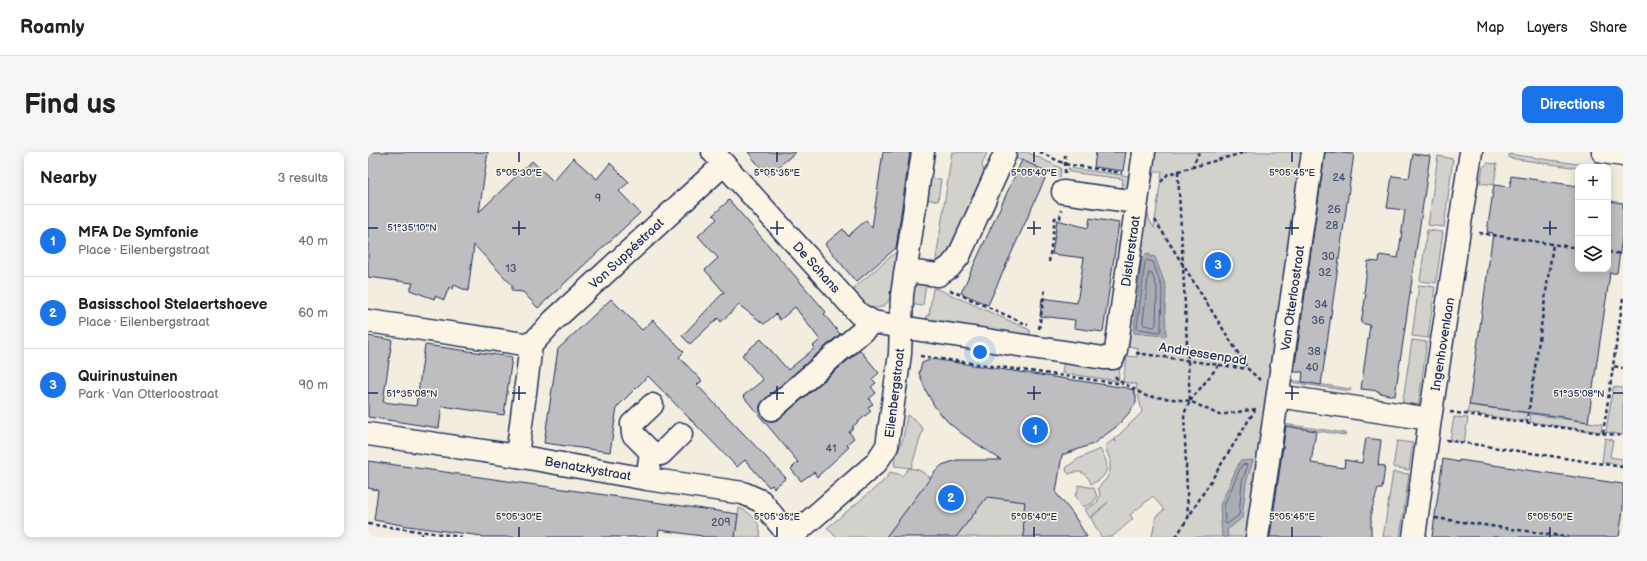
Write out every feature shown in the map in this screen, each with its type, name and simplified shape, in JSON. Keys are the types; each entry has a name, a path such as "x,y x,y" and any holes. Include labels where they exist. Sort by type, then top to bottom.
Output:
{"street":[{"name":"Eilenbergstraat","path":"791,537 876,462 887,446 900,354 902,295 923,152"},
{"name":"Distlerstraat","path":"1110,354 1146,208 1150,179 1144,152"},
{"name":"Van Otterloostraat","path":"1257,537 1313,152"},
{"name":"Ingenhovenlaan","path":"1414,537 1471,152"},
{"path":"1603,152 1623,155"},
{"path":"906,270 938,275 950,267 959,256 1005,154"},
{"name":"De Schans","path":"718,158 859,314 873,322 901,327"},
{"name":"Von Suppéstraat","path":"531,345 554,320 718,158"},
{"path":"1063,192 1146,208"},
{"path":"368,321 531,345 517,456"},
{"path":"772,409 873,322"},
{"path":"901,327 1110,354"},
{"path":"1278,396 1430,422"},
{"path":"652,405 632,424 633,434 651,452 661,454 681,434"},
{"name":"Benatzkystraat","path":"368,434 517,456 647,479 743,493 761,501 791,537"},
{"path":"647,479 651,452"}],"path":[{"path":"1040,152 1066,164 1150,179 1246,152"},
{"path":"1192,168 1199,152"},
{"path":"1178,172 1190,402"},
{"path":"1146,208 1248,369"},
{"path":"1459,230 1575,248"},
{"path":"1528,423 1553,244"},
{"path":"1611,252 1623,254"},
{"path":"945,288 1039,330 1045,288"},
{"path":"1603,433 1623,298"},
{"path":"900,354 1126,384"},
{"path":"1110,354 1118,380 1146,396 1190,402 1219,415 1255,409 1278,396"},
{"name":"Andriessenpad","path":"1110,354 1188,360 1248,369 1278,396"},
{"path":"1188,517 1184,414 1190,402 1219,365"},
{"path":"1613,366 1623,368"},
{"path":"1176,537 1255,409"},
{"path":"1430,422 1528,423 1623,436"},
{"path":"1430,422 1623,467"},
{"path":"1417,516 1568,537"},
{"path":"368,524 462,537"},
{"path":"421,537 422,531"}],"shaded area":[{"path":"952,152 987,152 982,165 985,174 947,260 935,266"},
{"path":"1011,152 1027,152 1061,168 1060,178 1009,155"},
{"path":"1150,152 1305,152 1249,537 1152,537 1156,516 1164,510 1153,496 1130,515 1133,519 1112,537 1101,537 1091,518 1108,502 1090,518 1085,509 1097,503 1100,494 1098,488 1107,478 1110,470 1110,460 1105,446 1114,439 1116,442 1115,439 1142,412 1136,384 1123,382 1127,356 1137,357 1138,348 1122,345 1147,208 1149,219 1154,228 1162,171 1154,172 1148,198","holes":["1150,254 1140,333 1134,331 1142,258 1145,255"]},
{"path":"1509,154 1577,164 1575,164 1575,168 1509,158"},
{"path":"1438,156 1453,159 1444,227 1428,225"},
{"path":"1488,163 1497,164 1494,185 1480,183 1483,167"},
{"path":"1068,168 1130,176 1127,193 1121,192 1123,179 1069,172"},
{"path":"928,178 941,179 938,201 926,199"},
{"path":"1427,230 1443,232 1436,283 1420,281"},
{"path":"897,251 891,296 886,304 881,307 872,308 865,304 853,290"},
{"path":"926,281 923,306 909,304 914,286"},
{"path":"1419,285 1435,287 1428,338 1412,336"},
{"path":"933,288 1030,330 1030,337 926,322 927,315 929,315"},
{"path":"1412,340 1427,342 1418,408 1402,406"},
{"path":"1063,360 1120,368 1118,381 1062,373"},
{"path":"1290,380 1351,389 1350,391 1289,382"},
{"path":"1613,387 1623,388 1623,435 1606,432"},
{"path":"1469,405 1527,413 1525,421 1467,413"},
{"path":"1531,414 1602,424 1601,432 1530,422"},
{"path":"907,415 914,419 923,429 911,468 895,466 894,462 903,439"},
{"path":"1454,417 1468,418 1464,442 1450,440"},
{"path":"1283,424 1346,433 1345,435 1283,426"},
{"path":"1605,438 1613,440 1610,457 1623,459 1623,465 1602,462"},
{"path":"1397,441 1413,443 1409,470 1393,467"},
{"path":"1100,449 1107,465 1105,474 1102,478 1091,484 1083,473 1077,472 1069,474 1066,471 1067,467 1078,459"},
{"path":"909,468 919,470 931,478 886,537 836,537 827,528 886,479 890,472 902,476"},
{"path":"1393,472 1409,474 1400,537 1383,537"},
{"path":"1078,485 1094,488 1097,497 1093,503 1083,507 1075,495 1078,491"},
{"path":"988,495 1015,501 1026,499 1024,511 1024,537 956,537"},
{"path":"739,508 748,512 755,519 759,527 760,537 735,537"}],"water":[{"path":"1145,255 1155,257 1166,287 1166,335 1164,336 1134,333 1142,258"},
{"path":"1253,460 1246,483 1242,518 1227,530 1228,537 1222,537 1220,505 1240,461"}],"building":[{"path":"368,152 488,152 479,212 532,161 553,181 573,158 597,179 610,163 629,182 619,191 640,213 538,308 523,292 512,291 512,285 474,245 468,291 454,285 453,289 449,287 444,300 435,296 434,299 410,290 413,283 368,277"},
{"path":"748,152 796,152 767,176"},
{"path":"883,152 910,152 896,248 856,282 825,244 843,229 848,236 866,220 872,228"},
{"path":"1096,152 1126,152 1123,171 1094,167"},
{"path":"1325,152 1354,154 1321,385 1302,382 1303,372 1294,372"},
{"path":"1413,154 1430,156 1395,396 1379,393 1379,391 1361,389 1370,325 1361,323 1366,294 1364,293 1368,261 1379,262 1380,255 1398,258 1405,210 1387,208 1392,176 1409,178"},
{"path":"1022,160 1048,172 988,305 961,293"},
{"path":"1511,176 1575,186 1575,272 1611,272 1611,201 1623,203 1623,229 1617,273 1610,273 1588,422 1563,417 1469,405 1493,233 1487,232 1494,185 1510,187"},
{"path":"729,200 826,312 824,314 840,334 764,400 760,405 760,411 763,417 768,421 774,421 780,418 860,350 879,373 872,379 876,383 871,387 876,393 869,399 873,404 868,407 871,411 852,427 854,428 849,432 854,438 847,444 849,447 817,477 814,472 801,481 791,469 798,462 743,396 763,380 742,355 761,339 788,370 815,348 813,346 820,340 795,307 780,320 776,314 764,324 739,305 721,322 718,318 690,344 682,336 724,292 705,270 718,258 698,236 717,219 713,215"},
{"path":"1090,218 1119,223 1103,332 1074,328 1075,320 1040,316 1042,298 1077,303 1084,258 1052,254 1057,220 1088,228"},
{"path":"611,299 642,330 653,320 684,352 679,357 702,381 697,385 786,478 774,488 772,485 769,487 745,460 737,467 648,376 617,407 610,452 544,443 558,349"},
{"path":"368,336 392,340 383,402 416,406 425,345 512,357 504,415 442,406 439,428 368,417"},
{"path":"932,359 1133,390 1136,396 1136,403 1116,427 1093,444 1062,455 1056,493 1073,514 1087,537 1024,537 1023,517 1025,502 987,497 956,537 886,537 935,472 942,465 957,460 1001,460 961,433 947,421 935,407 926,391 919,373 922,363"},
{"path":"1286,426 1316,431 1311,463 1344,468 1345,460 1362,463 1366,438 1381,440 1378,465 1385,466 1382,489 1378,489 1371,512 1371,537 1270,537"},
{"path":"1443,459 1459,462 1459,460 1623,484 1623,510 1619,537 1432,537"},
{"path":"368,461 738,514 735,537 702,537 659,530 658,537 482,537 374,520 378,490 368,488"}],"place":[{"name":"Quirinustuinen","path":"1218,265"},
{"name":"MFA De Symfonie","path":"1035,430"},
{"name":"Basisschool Stelaertshoeve","path":"951,498"}]}
